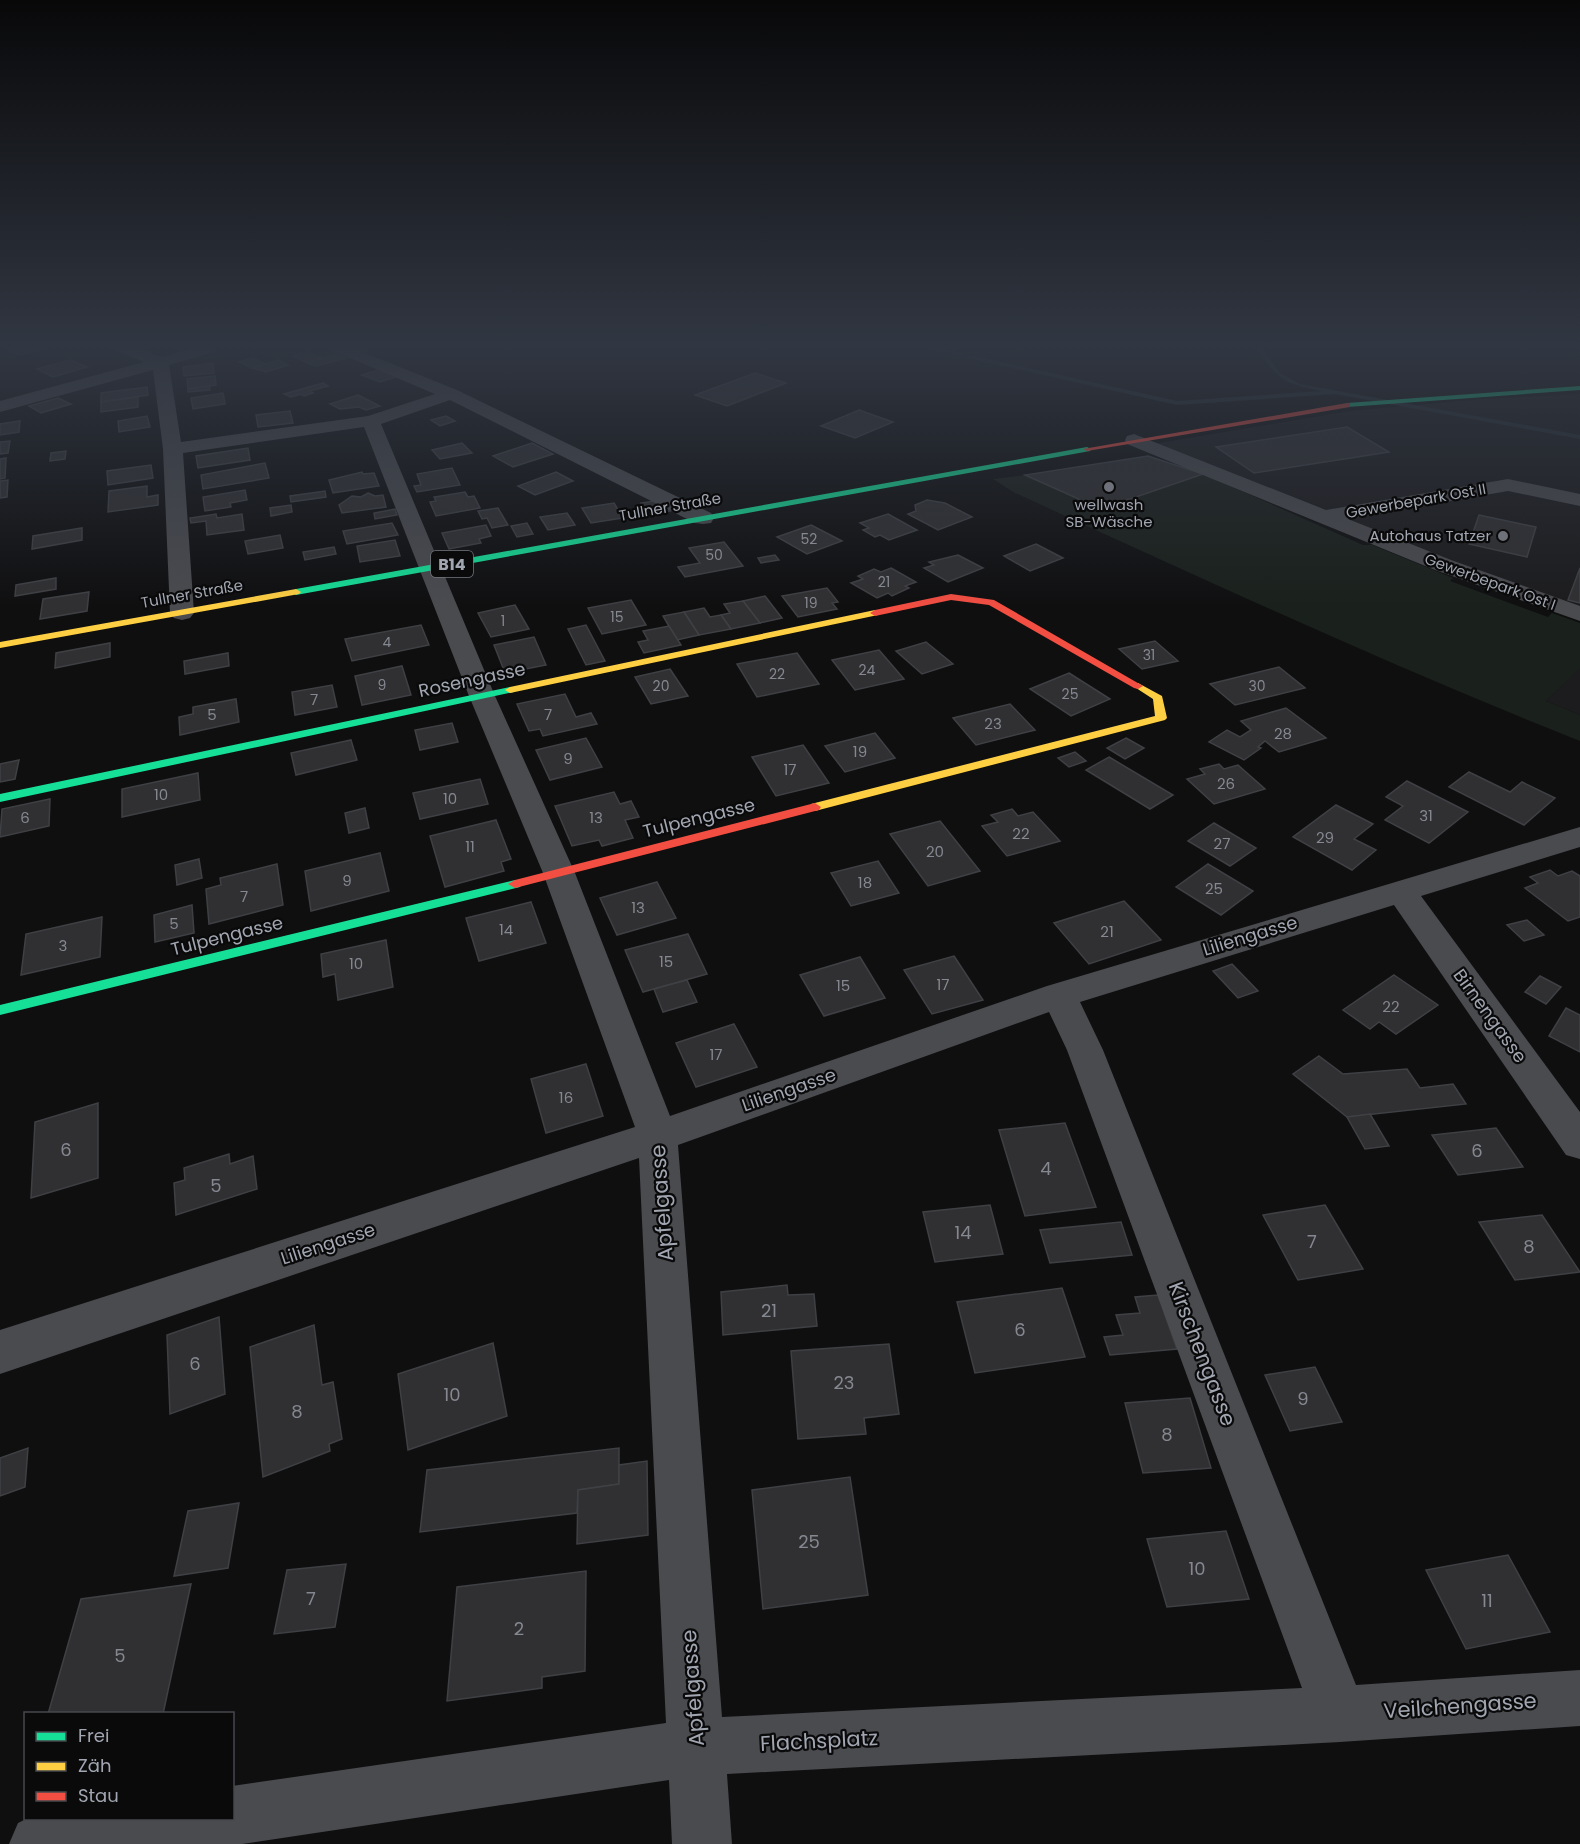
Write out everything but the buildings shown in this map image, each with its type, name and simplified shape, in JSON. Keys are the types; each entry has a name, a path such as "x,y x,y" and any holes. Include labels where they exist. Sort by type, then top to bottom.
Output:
{"street":[{"path":"171,435 182,613"},
{"path":"173,449 271,435"},
{"name":"Apfelgasse","path":"376,435 482,696 559,873 658,1136 702,1844"},
{"path":"534,435 703,518"},
{"name":"Tullner Straße","path":"0,645 1164,435"},
{"name":"Gewerbepark Ost I","path":"1134,440 1443,566 1580,614"},
{"name":"Gewerbepark Ost II","path":"1323,517 1508,485 1580,500"},
{"name":"Rosengasse","path":"0,798 951,597"},
{"name":"Tulpengasse","path":"0,1011 559,873 1161,718 1158,698 991,602 951,597"},
{"name":"Liliengasse","path":"0,1352 658,1136 1059,995 1580,837"},
{"name":"Birnengasse","path":"1400,890 1580,1143"},
{"name":"Kirschengasse","path":"1059,995 1089,1061 1340,1714"},
{"name":"Veilchengasse","path":"1340,1714 1580,1698"},
{"name":"Flachsplatz","path":"234,1816 697,1748 1340,1714"},
{"path":"39,1844 201,1820"}],"shaded area":[{"path":"1206,435 1580,435 1580,619 1141,446"},
{"path":"1203,474 1363,545 1372,545 1453,578 1450,581 1548,617 1552,613 1580,623 1580,668 1546,701 1580,715 1580,741 1295,620 1013,492 993,479 1025,475 1101,508"},
{"path":"1580,667 1580,715 1546,701"}],"waterway":[{"path":"1569,435 1580,437"}],"traffic: fast":[{"path":"296,592 1087,449"},
{"path":"0,798 510,690"},
{"path":"0,1010 515,884"}],"traffic: slow":[{"path":"0,645 296,592"},
{"path":"510,690 875,613"},
{"path":"815,807 1161,718 1158,698 1138,686"}],"traffic: jam":[{"path":"1087,449 1169,435"},
{"path":"875,613 951,597 991,602 1138,686"},
{"path":"515,884 815,807"}],"place":[{"name":"wellwash SB-Wäsche","path":"1109,487"},
{"name":"Autohaus Tatzer","path":"1503,536"}]}
